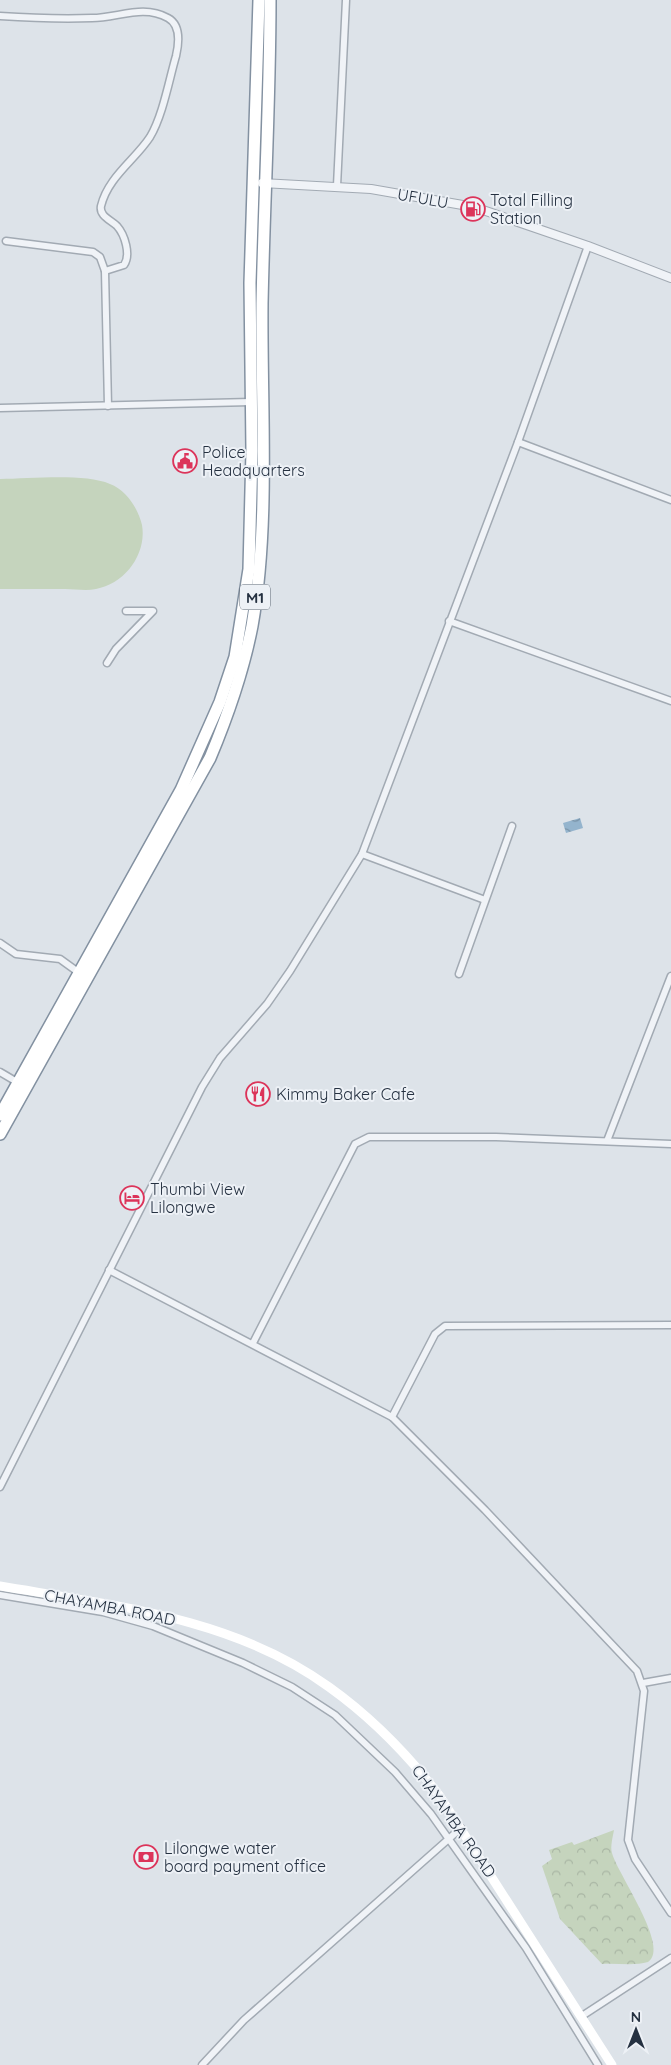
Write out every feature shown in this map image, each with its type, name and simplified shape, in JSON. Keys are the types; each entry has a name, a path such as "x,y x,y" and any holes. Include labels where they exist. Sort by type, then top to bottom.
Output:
{"highway":[{"name":"M1","path":"0,1115 181,790 198,755 228,678 241,626 249,569 252,402 252,182 259,0"},
{"name":"M1","path":"0,1134 210,758 226,721 252,627 259,559 263,472 262,364 269,120 270,0"}],"main road":[{"name":"CHAYAMBA ROAD","path":"0,1586 161,1615 230,1636 268,1651 329,1686 357,1709 411,1760 439,1795 612,2065"}],"street":[{"path":"338,186 346,0"},
{"path":"0,16 109,18 142,11 169,18 176,27 178,45 176,56 155,126 149,137 118,174 101,205 103,215 120,231 128,255 124,265 105,271"},
{"name":"UFULU","path":"252,182 338,186 406,194 474,207 588,246 671,278"},
{"path":"6,241 93,252 100,257 105,271 108,406"},
{"path":"0,1487 109,1270 214,1068 267,1004 290,971 362,854 518,442 588,246"},
{"path":"0,408 252,402"},
{"path":"518,442 671,500"},
{"path":"107,663 116,649 153,611 126,611"},
{"path":"449,621 671,701"},
{"path":"459,974 512,826"},
{"path":"362,854 485,900"},
{"path":"0,943 16,954 60,959 78,972"},
{"path":"606,1141 671,976"},
{"path":"0,1072 17,1082"},
{"path":"252,1343 355,1144 369,1137 671,1144"},
{"path":"109,1270 392,1417 512,1538 637,1671 643,1683 643,1710 629,1845 671,1913"},
{"path":"392,1417 435,1334 445,1326 671,1324"},
{"path":"0,1595 103,1612 153,1626 242,1663 292,1687 336,1715 395,1772 431,1814 526,1948 598,2065"},
{"path":"643,1683 671,1678"},
{"path":"202,2065 244,2020 461,1828"},
{"path":"582,2016 671,1958"}],"green space":[{"path":"72,478 99,481 116,487 130,500 138,512 142,525 141,547 132,566 116,581 96,589 0,589 0,479"},
{"path":"614,1830 611,1851 641,1910 653,1942 653,1954 648,1962 602,1964 560,1919 542,1866 552,1859 549,1850 572,1842 574,1845"}],"water":[{"path":"580,818 583,828 566,833 563,823"}],"place":[{"name":"Total Filling Station","path":"473,209"},
{"name":"Police Headquarters","path":"185,461"},
{"name":"Kimmy Baker Cafe","path":"258,1094"},
{"name":"Thumbi View Lilongwe","path":"132,1198"},
{"name":"Lilongwe water board payment office","path":"146,1857"}]}
